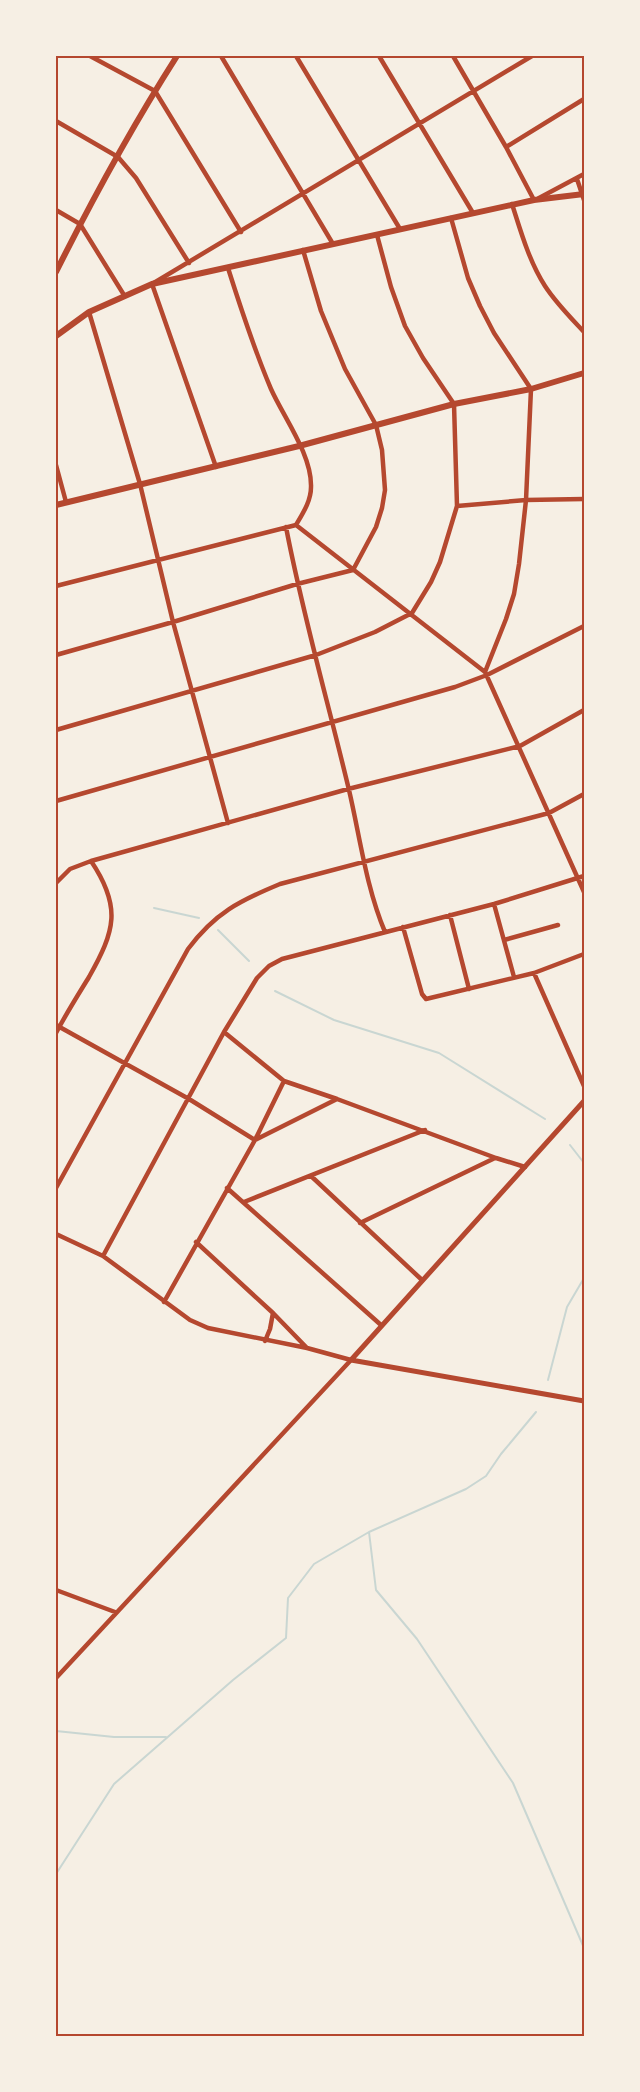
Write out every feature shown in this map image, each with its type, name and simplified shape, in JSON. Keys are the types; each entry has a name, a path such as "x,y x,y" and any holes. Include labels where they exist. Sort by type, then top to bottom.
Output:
{"main road":[{"path":"56,272 80,224 177,56"},
{"path":"56,336 89,312 152,284 512,204 584,196"},
{"path":"56,505 299,446 454,404 531,389 585,373"}],"street":[{"path":"90,56 155,91 241,232"},
{"path":"220,56 333,244"},
{"path":"296,56 400,229"},
{"path":"379,56 473,213"},
{"path":"453,56 535,200 585,174"},
{"path":"216,467 152,284 532,56"},
{"path":"506,147 585,99"},
{"path":"56,121 118,157 136,178 189,263"},
{"path":"577,179 584,196"},
{"path":"512,204 528,255 545,286 585,332"},
{"path":"56,210 80,224 124,295"},
{"path":"451,218 468,278 480,306 494,333 531,389 526,500 514,594 486,673"},
{"path":"56,730 316,655 375,632 412,613 431,582 440,561 457,506 454,404 405,326 391,287 377,235"},
{"path":"56,655 297,584 353,570 376,527 382,508 386,490 382,450 376,425 345,369 321,311 303,250"},
{"path":"56,586 296,525 306,508 311,485 309,470 251,340 228,268"},
{"path":"89,312 140,484 173,622 228,823"},
{"path":"56,465 66,502"},
{"path":"457,506 526,500 585,499"},
{"path":"296,525 412,613 486,673 585,892"},
{"path":"286,527 297,584 331,724 385,932"},
{"path":"56,801 455,687 585,626"},
{"path":"56,883 70,869 91,861 348,789 520,746 585,710"},
{"path":"56,1188 188,949 203,929 225,911 248,897 280,884 549,813 585,794"},
{"path":"56,1033 57,1026 105,950 111,931 112,913 108,892 91,861"},
{"path":"103,1256 224,1032 257,978 268,966 282,959 494,904 585,876"},
{"path":"494,904 514,977"},
{"path":"450,915 469,989"},
{"path":"504,940 558,925"},
{"path":"404,927 422,994 426,999 534,973 585,954"},
{"path":"534,973 585,1086"},
{"path":"57,1026 189,1099 255,1140"},
{"path":"224,1032 284,1081 525,1167"},
{"path":"164,1302 255,1140 284,1081"},
{"path":"255,1140 337,1099"},
{"path":"56,1678 351,1360 585,1101"},
{"path":"244,1202 425,1130"},
{"path":"360,1223 496,1158"},
{"path":"311,1176 422,1280"},
{"path":"227,1188 381,1325"},
{"path":"56,1234 103,1256 189,1320 208,1328 307,1348 351,1360 585,1401"},
{"path":"196,1242 273,1313 307,1348"},
{"path":"266,1341 273,1313"},
{"path":"56,1590 115,1612"}],"waterway":[{"path":"154,908 199,918"},
{"path":"218,930 249,961"},
{"path":"275,991 334,1020 439,1053 545,1119"},
{"path":"570,1145 584,1163"},
{"path":"548,1380 567,1307 584,1278"},
{"path":"56,1874 114,1784 233,1680 286,1638 288,1598 314,1564 369,1532 466,1489 486,1476 536,1412"},
{"path":"369,1532 376,1590 417,1639 513,1783 584,1948"},
{"path":"56,1731 114,1737 166,1737"}]}
